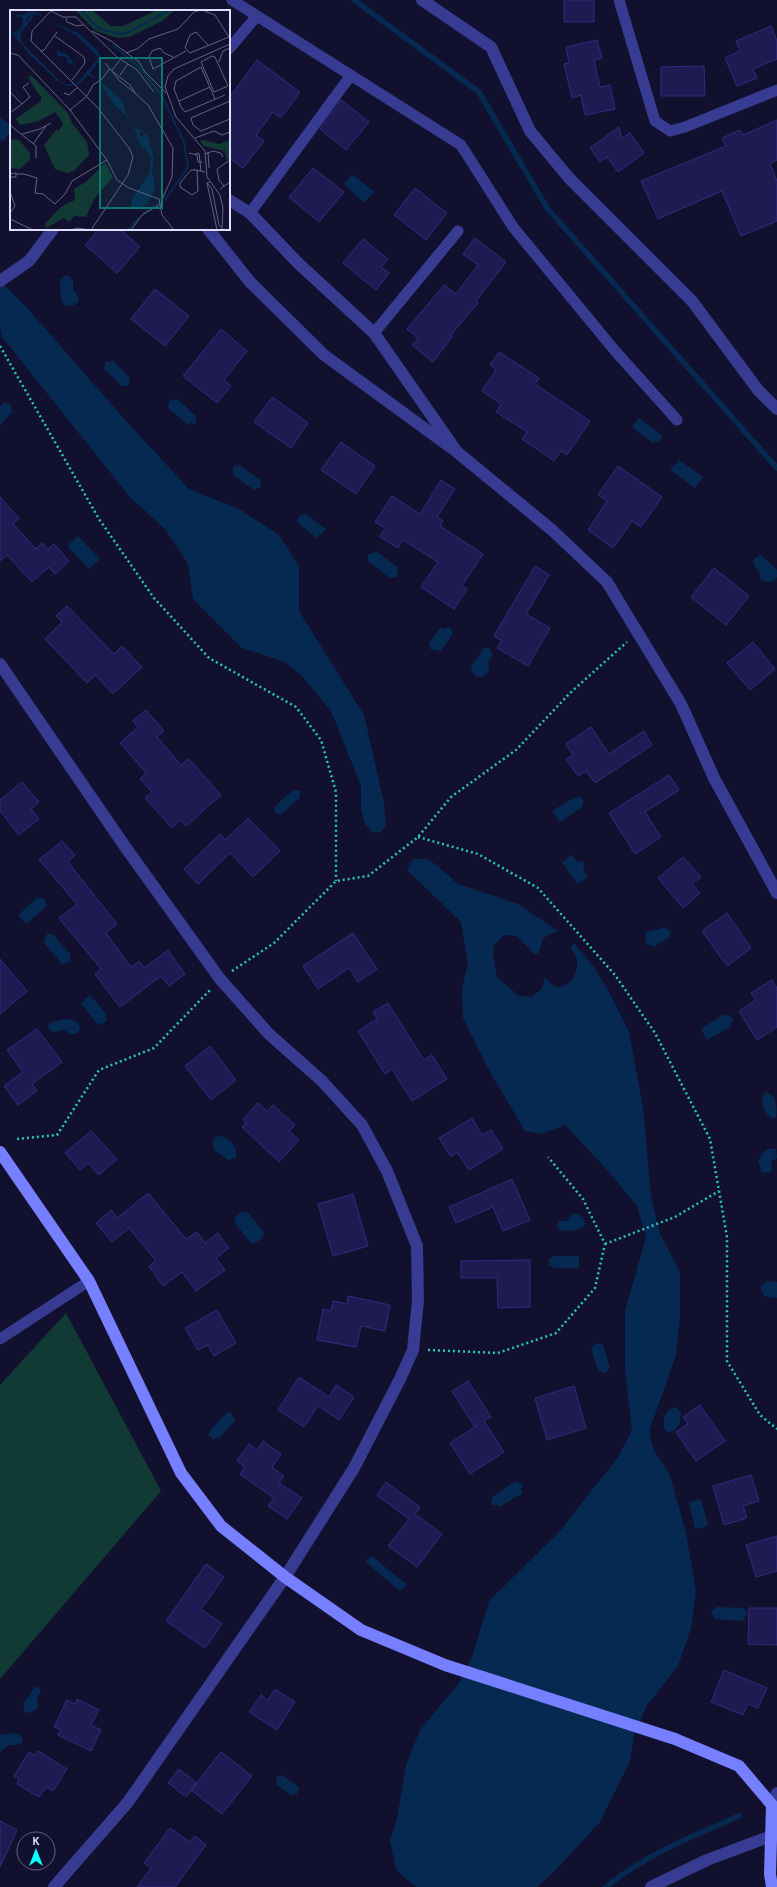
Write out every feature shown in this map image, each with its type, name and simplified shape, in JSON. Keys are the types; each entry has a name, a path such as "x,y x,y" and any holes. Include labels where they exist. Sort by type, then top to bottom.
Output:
{"street":[{"path":"422,0 491,47 530,131 568,178 692,301 758,390 777,410"},
{"path":"230,201 250,213 299,264 374,333 458,452"},
{"path":"4,278 29,261 52,230"},
{"path":"209,230 250,282 324,355 458,452 552,530 607,582 682,704 714,778 777,893"},
{"path":"0,664 126,848 220,979 269,1034 322,1081 362,1125 387,1171 417,1246 418,1300 413,1350 400,1379 354,1468 285,1576 128,1802 54,1887"},
{"path":"0,1152 89,1281 181,1473 221,1526 285,1576 362,1630 445,1665 675,1739 739,1766 772,1805"},
{"path":"772,1887 770,1874 772,1805 777,1793"},
{"path":"652,1887 707,1860 771,1836"}],"lane":[{"path":"232,0 256,17 351,74 461,146 514,227 616,352 677,420"},
{"path":"619,0 655,121 670,131 685,127 777,90"},
{"path":"230,48 256,17"},
{"path":"250,213 351,74"},
{"path":"374,333 458,232"},
{"path":"0,1339 89,1281"}],"path":[{"path":"0,346 99,519 154,598 209,658 296,707 321,740 336,792 336,881"},
{"path":"17,1139 57,1134 99,1070 154,1048 196,1006 220,979 274,943 336,881 368,876 418,837 451,797 516,750 570,692 638,633"},
{"path":"418,837 478,854 538,888 615,975 655,1032 710,1139 728,1236 728,1361 760,1415 777,1429"},
{"path":"413,1350 498,1353 556,1333 595,1288 605,1244 583,1199 548,1157"},
{"path":"605,1244 675,1216 719,1191"}],"green space":[{"path":"66,1313 161,1491 0,1679 0,1385"}],"water":[{"path":"0,117 10,125 10,132 3,141 0,139"},
{"path":"352,174 374,192 364,203 344,184"},
{"path":"64,276 69,276 73,281 73,289 79,298 78,302 72,306 64,305 61,301 60,279"},
{"path":"0,281 29,310 127,422 189,489 239,509 279,535 299,566 299,611 364,715 384,803 386,826 381,832 373,833 364,822 361,809 361,786 331,711 302,676 285,662 242,648 193,599 188,564 165,529 129,496 2,337 0,327"},
{"path":"112,360 130,378 128,386 122,386 104,369 106,361 110,362"},
{"path":"170,399 177,399 196,416 196,423 190,423 188,425 168,408"},
{"path":"3,403 11,404 11,410 13,411 0,426 0,407"},
{"path":"639,418 663,436 658,443 655,441 653,443 632,427"},
{"path":"679,460 703,477 695,488 670,470"},
{"path":"239,465 261,480 260,488 256,488 254,490 233,475 233,467"},
{"path":"305,513 326,529 317,538 298,523 297,520 301,514 303,515"},
{"path":"78,536 100,559 89,569 67,546"},
{"path":"376,551 399,568 397,570 397,577 392,577 391,579 368,561 368,554"},
{"path":"761,555 777,570 777,577 771,582 760,579 760,573 753,564 754,558"},
{"path":"441,627 444,629 450,627 453,634 440,652 437,650 431,650 429,643"},
{"path":"484,648 489,648 493,654 488,663 489,672 482,677 476,676 472,672 471,667"},
{"path":"294,790 300,791 300,797 282,814 275,813 275,806"},
{"path":"580,796 584,802 581,805 583,807 560,822 552,811 575,797"},
{"path":"572,855 577,862 582,861 585,864 583,870 588,877 577,884 562,862"},
{"path":"413,859 427,859 438,866 458,884 518,904 558,931 543,938 539,952 535,955 517,936 504,935 494,945 493,955 497,977 519,996 531,997 542,989 545,977 551,984 560,987 572,980 576,971 577,962 571,948 572,945 575,944 593,966 607,988 629,1032 643,1107 651,1196 660,1234 680,1272 680,1316 676,1355 650,1429 651,1441 655,1452 670,1475 686,1533 696,1591 691,1628 678,1666 647,1705 634,1735 630,1761 600,1822 552,1874 537,1887 417,1887 396,1869 390,1841 397,1819 406,1765 420,1730 459,1683 473,1654 489,1601 560,1531 618,1457 632,1431 625,1370 625,1311 646,1237 637,1206 608,1171 565,1125 541,1134 525,1131 490,1072 463,1018 462,989 468,963 461,922 407,870"},
{"path":"38,897 46,900 45,904 47,906 26,924 18,915"},
{"path":"664,927 671,931 669,937 654,947 646,944 645,933"},
{"path":"47,934 53,934 71,955 70,962 62,964 44,943"},
{"path":"90,995 107,1015 105,1017 107,1020 101,1025 99,1023 97,1024 81,1003"},
{"path":"724,1014 726,1016 728,1014 734,1021 730,1024 732,1026 707,1040 701,1029"},
{"path":"65,1019 76,1021 79,1024 80,1029 76,1034 70,1034 64,1030 55,1032 49,1030 48,1026 51,1022"},
{"path":"767,1092 775,1099 776,1118 771,1118 765,1111 762,1099"},
{"path":"217,1136 225,1137 232,1142 236,1150 236,1158 228,1160 214,1150 212,1142"},
{"path":"767,1149 776,1149 777,1158 771,1161 772,1170 770,1172 762,1173 758,1161"},
{"path":"243,1211 245,1213 247,1212 264,1232 263,1237 255,1243 251,1243 234,1222 236,1220 234,1218"},
{"path":"576,1213 584,1218 585,1225 580,1229 566,1231 559,1230 557,1225 559,1221 566,1221 571,1215"},
{"path":"553,1256 579,1256 579,1268 553,1268 553,1266 549,1266 549,1258 553,1258"},
{"path":"767,1281 777,1282 777,1298 765,1296 761,1292 761,1286"},
{"path":"596,1343 603,1345 610,1368 605,1373 598,1371 591,1348"},
{"path":"676,1407 681,1412 680,1423 674,1431 668,1432 664,1428 664,1417 669,1410"},
{"path":"229,1411 236,1420 219,1438 217,1437 214,1440 208,1434 211,1431 210,1430"},
{"path":"516,1481 523,1485 521,1490 523,1493 499,1507 498,1505 493,1505 491,1503 492,1497"},
{"path":"701,1499 708,1526 695,1529 689,1502"},
{"path":"372,1556 407,1585 400,1591 365,1561"},
{"path":"716,1607 744,1608 748,1614 743,1621 715,1619 711,1612"},
{"path":"35,1687 38,1687 41,1691 37,1698 38,1707 29,1713 25,1712 23,1704"},
{"path":"16,1733 22,1736 23,1742 16,1745 9,1745 0,1752 0,1735"},
{"path":"282,1775 299,1788 297,1794 291,1795 277,1785 276,1777"}],"building":[{"path":"564,0 594,0 594,22 564,22"},
{"path":"771,26 777,41 777,59 753,69 757,78 737,86 725,58 740,51 736,41"},
{"path":"597,40 602,58 594,60 600,87 610,85 615,109 585,115 581,95 572,98 564,64 569,63 566,47"},
{"path":"257,60 300,92 281,118 273,112 256,135 264,141 243,168 230,159 230,97"},
{"path":"704,66 705,96 661,96 661,67"},
{"path":"341,100 369,122 346,150 320,129"},
{"path":"777,120 777,160 770,163 777,181 777,221 741,236 722,191 658,219 641,181 726,146 722,138 740,130 743,135"},
{"path":"619,127 622,138 630,133 644,153 618,172 607,157 600,162 590,148"},
{"path":"313,168 344,192 319,222 289,197"},
{"path":"415,188 447,213 426,240 394,215"},
{"path":"98,230 121,230 140,247 117,273 85,245"},
{"path":"475,238 506,262 476,301 478,303 450,336 452,337 433,362 412,345 418,338 407,329 444,285 456,294 478,265 463,254"},
{"path":"363,239 388,259 381,267 389,273 376,290 343,263"},
{"path":"155,289 189,316 165,346 131,319"},
{"path":"221,329 247,351 224,380 231,386 217,403 183,376"},
{"path":"499,352 539,378 535,384 590,421 567,455 561,451 554,461 522,439 527,432 496,412 501,404 482,391 496,370 490,365"},
{"path":"272,397 308,423 291,448 254,422"},
{"path":"341,442 375,466 356,494 321,470"},
{"path":"618,466 662,497 641,527 632,521 613,548 588,530 607,501 598,495"},
{"path":"441,480 455,489 437,517 443,521 440,526 483,554 462,586 467,589 454,609 421,587 438,562 403,540 398,548 380,537 385,528 375,522 392,496 420,514"},
{"path":"0,497 19,518 13,524 36,549 42,543 48,549 54,544 69,561 55,574 49,567 32,582 7,555 0,561"},
{"path":"535,566 549,575 526,614 550,628 528,666 497,648 502,641 494,636"},
{"path":"714,568 749,596 726,625 691,597"},
{"path":"67,606 114,654 122,646 142,667 113,694 95,675 87,683 45,639 62,622 56,616"},
{"path":"753,642 775,669 750,690 727,663"},
{"path":"146,710 164,731 157,737 181,765 189,759 221,795 186,826 181,820 172,828 145,798 152,792 140,779 146,773 120,743 138,727 133,721"},
{"path":"591,727 609,754 644,731 652,745 595,783 586,771 578,776 566,759 573,755 566,744"},
{"path":"669,775 679,790 645,812 661,837 635,854 609,813"},
{"path":"22,782 39,802 31,809 39,819 19,835 0,811 0,800"},
{"path":"248,818 280,851 253,877 230,853 198,884 184,869 220,834 225,840"},
{"path":"62,841 75,855 68,862 117,924 106,933 131,967 139,961 144,968 168,950 185,974 169,986 161,976 120,1007 95,974 101,969 59,918 77,904 39,860"},
{"path":"683,857 701,877 692,884 700,893 683,908 658,878"},
{"path":"727,913 751,948 727,966 702,931"},
{"path":"353,933 377,969 358,982 349,968 318,989 303,966"},
{"path":"0,959 27,991 0,1014"},
{"path":"772,980 777,988 777,1027 757,1040 739,1011 756,1000 751,993"},
{"path":"388,1003 424,1060 432,1055 447,1079 412,1101 392,1069 385,1074 358,1031 377,1019 373,1012"},
{"path":"37,1029 62,1062 32,1084 37,1091 18,1105 4,1086 23,1072 7,1050"},
{"path":"210,1046 236,1080 211,1100 185,1066"},
{"path":"258,1103 267,1111 273,1105 295,1125 289,1131 299,1140 279,1162 242,1127 246,1123 243,1119"},
{"path":"472,1118 482,1135 491,1130 503,1149 469,1170 457,1152 451,1157 439,1138"},
{"path":"91,1131 117,1159 99,1175 88,1163 80,1170 65,1153"},
{"path":"512,1179 530,1220 503,1231 493,1207 456,1223 449,1207"},
{"path":"148,1193 186,1239 197,1232 205,1243 218,1233 229,1248 216,1258 225,1270 196,1291 182,1272 163,1286 149,1266 156,1261 129,1228 112,1242 96,1223 111,1210 117,1218"},
{"path":"353,1194 368,1246 333,1256 318,1204"},
{"path":"530,1260 530,1307 498,1308 497,1278 461,1278 461,1261"},
{"path":"348,1296 390,1305 385,1331 361,1326 356,1347 317,1340 323,1309 331,1311 333,1301 347,1304"},
{"path":"217,1310 236,1343 214,1356 208,1345 198,1350 185,1328"},
{"path":"299,1377 329,1397 336,1385 354,1397 339,1420 318,1406 304,1427 278,1410"},
{"path":"468,1381 491,1417 484,1421 504,1452 470,1474 450,1443 475,1427 452,1391"},
{"path":"574,1386 586,1428 547,1440 535,1398"},
{"path":"700,1405 725,1441 696,1461 676,1432 688,1424 683,1417"},
{"path":"263,1441 281,1454 272,1467 284,1476 279,1483 302,1498 287,1519 268,1506 274,1498 240,1474 245,1467 237,1461 249,1444 257,1450"},
{"path":"751,1475 759,1501 743,1506 747,1518 724,1525 713,1486"},
{"path":"386,1482 420,1507 415,1514 442,1534 417,1567 388,1546 409,1519 377,1495"},
{"path":"777,1536 777,1571 756,1577 746,1545"},
{"path":"206,1564 224,1577 201,1609 222,1624 205,1648 166,1621"},
{"path":"749,1608 777,1608 777,1645 748,1644"},
{"path":"724,1670 767,1688 758,1708 748,1704 743,1715 711,1702"},
{"path":"275,1689 295,1702 277,1730 249,1712 261,1695 268,1700"},
{"path":"77,1699 99,1710 91,1725 101,1730 91,1751 58,1735 61,1730 54,1727 67,1700 75,1704"},
{"path":"38,1751 67,1769 53,1791 46,1787 39,1797 17,1784 19,1780 14,1776 29,1752 35,1755"},
{"path":"221,1752 252,1776 222,1814 191,1790"},
{"path":"179,1769 197,1783 186,1797 168,1783"},
{"path":"0,1821 17,1830 0,1867"},
{"path":"170,1828 190,1842 195,1836 206,1845 175,1887 137,1887 151,1868 144,1863"}],"waterway":[{"path":"354,0 479,92 547,208 777,468"},
{"path":"606,1887 637,1865 653,1856 739,1816"}]}
